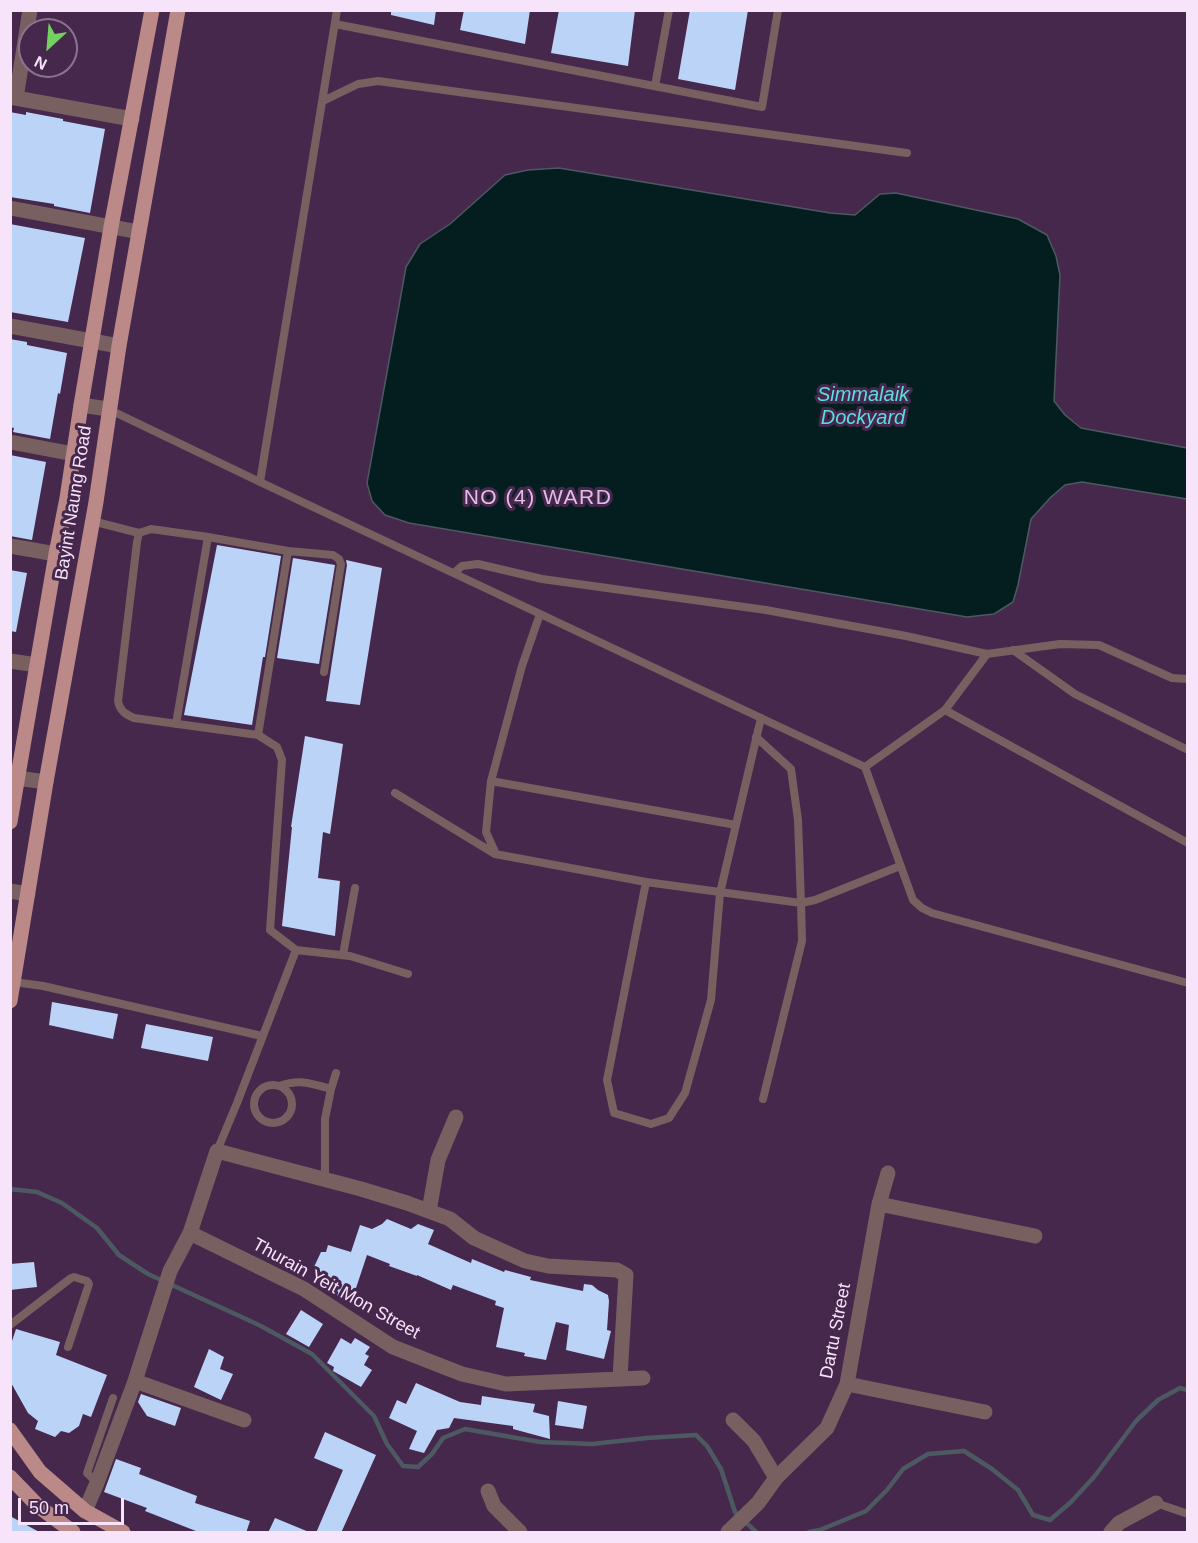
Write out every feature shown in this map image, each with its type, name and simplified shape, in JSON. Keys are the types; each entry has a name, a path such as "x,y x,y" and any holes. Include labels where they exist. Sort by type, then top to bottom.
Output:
{"main road":[{"name":"Bayint Naung Road","path":"10,822 14,777 37,665 111,227 152,10"},
{"name":"Bayint Naung Road","path":"10,1002 14,982 14,956 28,894 92,521 108,409 178,10"},
{"path":"10,1430 40,1472 85,1511 123,1533"},
{"path":"10,1477 38,1506 72,1532 85,1511"}],"street":[{"path":"30,10 13,97 132,119"},
{"path":"10,208 139,232"},
{"path":"10,326 119,346"},
{"path":"81,405 108,409"},
{"path":"10,442 74,454"},
{"path":"10,546 56,554"},
{"path":"10,661 37,665"},
{"path":"14,777 46,782"},
{"path":"10,891 28,894"},
{"path":"429,1211 438,1161 456,1117"},
{"path":"85,1511 135,1381 170,1271 190,1233 217,1151 325,1179 429,1211 450,1219 474,1238 525,1261 548,1266 611,1269 626,1275 620,1378"},
{"name":"Dartu Street","path":"728,1533 758,1503 777,1478 827,1428 847,1384 879,1204 888,1173"},
{"path":"879,1204 1035,1236"},
{"name":"Thurain Yeit Mon Street","path":"190,1233 304,1289 393,1347 462,1374 506,1384 643,1378"},
{"path":"135,1381 244,1420"},
{"path":"847,1384 985,1412"},
{"path":"733,1420 754,1441 777,1478"},
{"path":"488,1491 494,1506 520,1533"},
{"path":"1111,1533 1119,1523 1156,1503"}],"lane":[{"path":"260,482 337,10"},
{"path":"656,86 669,10"},
{"path":"335,24 762,107 778,10"},
{"path":"323,101 358,84 378,81 907,153"},
{"path":"108,409 865,767 913,900 922,908 1188,983"},
{"path":"92,521 139,533 151,529 288,551 333,555 339,559 341,564 324,672"},
{"path":"139,533 118,701 120,708 134,718 258,735 277,747 282,760 270,930 296,950 343,955 408,974"},
{"path":"176,724 208,537"},
{"path":"258,735 288,551"},
{"path":"454,573 462,566 478,564 542,579 766,610 906,636 987,654 1060,644 1099,645 1172,678 1188,679"},
{"path":"495,854 486,832 491,781 522,666 540,614"},
{"path":"1013,650 1075,693 1188,750"},
{"path":"865,767 945,710 987,654"},
{"path":"945,710 1188,843"},
{"path":"646,882 607,1080 614,1113 651,1124 669,1118 685,1093 711,1000 720,893 761,718"},
{"path":"756,737 791,769 798,820 802,941 763,1099"},
{"path":"491,781 736,825"},
{"path":"395,793 495,854 720,893 801,903 815,900 900,866"},
{"path":"343,955 355,888"},
{"path":"217,1151 296,950"},
{"path":"14,982 43,986 262,1036"},
{"path":"325,1179 325,1119 336,1073"},
{"path":"279,1086 290,1096 291,1111 281,1122 267,1123 255,1113 254,1106 258,1091 264,1087 305,1082 331,1089"},
{"path":"10,1325 71,1278 87,1281 89,1284 68,1347"},
{"path":"97,1482 87,1473 112,1398"},
{"path":"1156,1503 1188,1514"}],"water":[{"name":"Simmalaik Dockyard","path":"559,168 830,213 855,215 880,194 896,193 1018,219 1047,235 1056,256 1060,275 1054,401 1065,415 1081,428 1187,448 1187,499 1082,482 1065,485 1031,519 1013,602 994,614 967,617 409,523 385,515 372,501 367,483 406,267 420,244 450,224 505,175 528,170"}],"building":[{"path":"391,10 436,10 434,25 391,15"},
{"path":"464,10 530,10 525,44 460,30"},
{"path":"559,10 635,10 628,66 551,53"},
{"path":"690,10 748,10 735,90 678,79"},
{"path":"10,112 26,115 26,112 105,129 90,213 10,197"},
{"path":"10,224 85,238 68,322 10,312"},
{"path":"10,339 67,353 50,439 13,432 14,428 10,427"},
{"path":"10,455 46,462 32,540 10,536"},
{"path":"217,545 281,556 252,725 184,715"},
{"path":"293,558 335,565 319,664 277,658"},
{"path":"346,560 382,568 360,705 326,701"},
{"path":"10,570 27,573 16,632 10,631"},
{"path":"305,736 343,744 330,834 323,832 318,878 340,881 335,936 282,926 291,827"},
{"path":"52,1002 118,1014 113,1039 49,1025"},
{"path":"146,1024 213,1037 208,1061 141,1048"},
{"path":"387,1219 411,1229 418,1224 434,1230 428,1244 471,1263 472,1259 504,1272 505,1270 531,1277 530,1280 583,1291 584,1284 592,1285 608,1295 607,1330 611,1331 604,1359 566,1350 569,1325 556,1322 546,1360 496,1347 504,1308 495,1305 496,1301 453,1285 451,1290 367,1255 352,1300 330,1293 333,1284 319,1279 321,1273 314,1267 321,1252 326,1252 328,1245 351,1252 360,1225 372,1229"},
{"path":"34,1262 37,1287 10,1290 10,1264"},
{"path":"301,1310 323,1324 309,1347 286,1334"},
{"path":"16,1329 60,1342 56,1355 107,1375 91,1417 83,1414 79,1426 69,1433 61,1431 55,1437 35,1429 38,1421 28,1413 10,1381 10,1347"},
{"path":"341,1338 351,1344 355,1338 370,1347 365,1354 369,1356 364,1365 372,1370 361,1387 333,1371 334,1367 327,1363"},
{"path":"209,1349 224,1357 220,1369 233,1374 221,1400 194,1387"},
{"path":"416,1383 460,1402 481,1405 482,1396 535,1404 533,1412 549,1416 550,1439 513,1429 513,1426 454,1418 449,1428 437,1430 424,1453 409,1449 417,1431 389,1418 397,1400 406,1404"},
{"path":"141,1394 181,1408 175,1426 147,1416 138,1402"},
{"path":"558,1401 587,1406 583,1429 555,1425"},
{"path":"325,1432 376,1455 341,1533 316,1533 343,1470 314,1458"},
{"path":"116,1459 141,1468 139,1474 197,1496 195,1503 250,1521 246,1533 201,1533 145,1511 147,1508 104,1492"},
{"path":"10,1516 41,1533 10,1533"},
{"path":"275,1518 309,1532 309,1533 268,1533"}],"waterway":[{"path":"10,1189 37,1192 62,1203 97,1228 119,1255 148,1274 259,1325 312,1354 374,1416 387,1444 403,1466 418,1467 432,1454 443,1438 465,1429 540,1442 592,1444 696,1435 707,1446 721,1469 735,1512 756,1532"},
{"path":"809,1532 820,1530 866,1511 887,1490 903,1469 928,1454 964,1451 992,1469 1018,1490 1033,1515 1050,1520 1071,1502 1094,1477 1136,1421 1158,1400 1180,1388 1188,1390"}],"district":[{"name":"NO (4) WARD","path":"538,498"}]}
